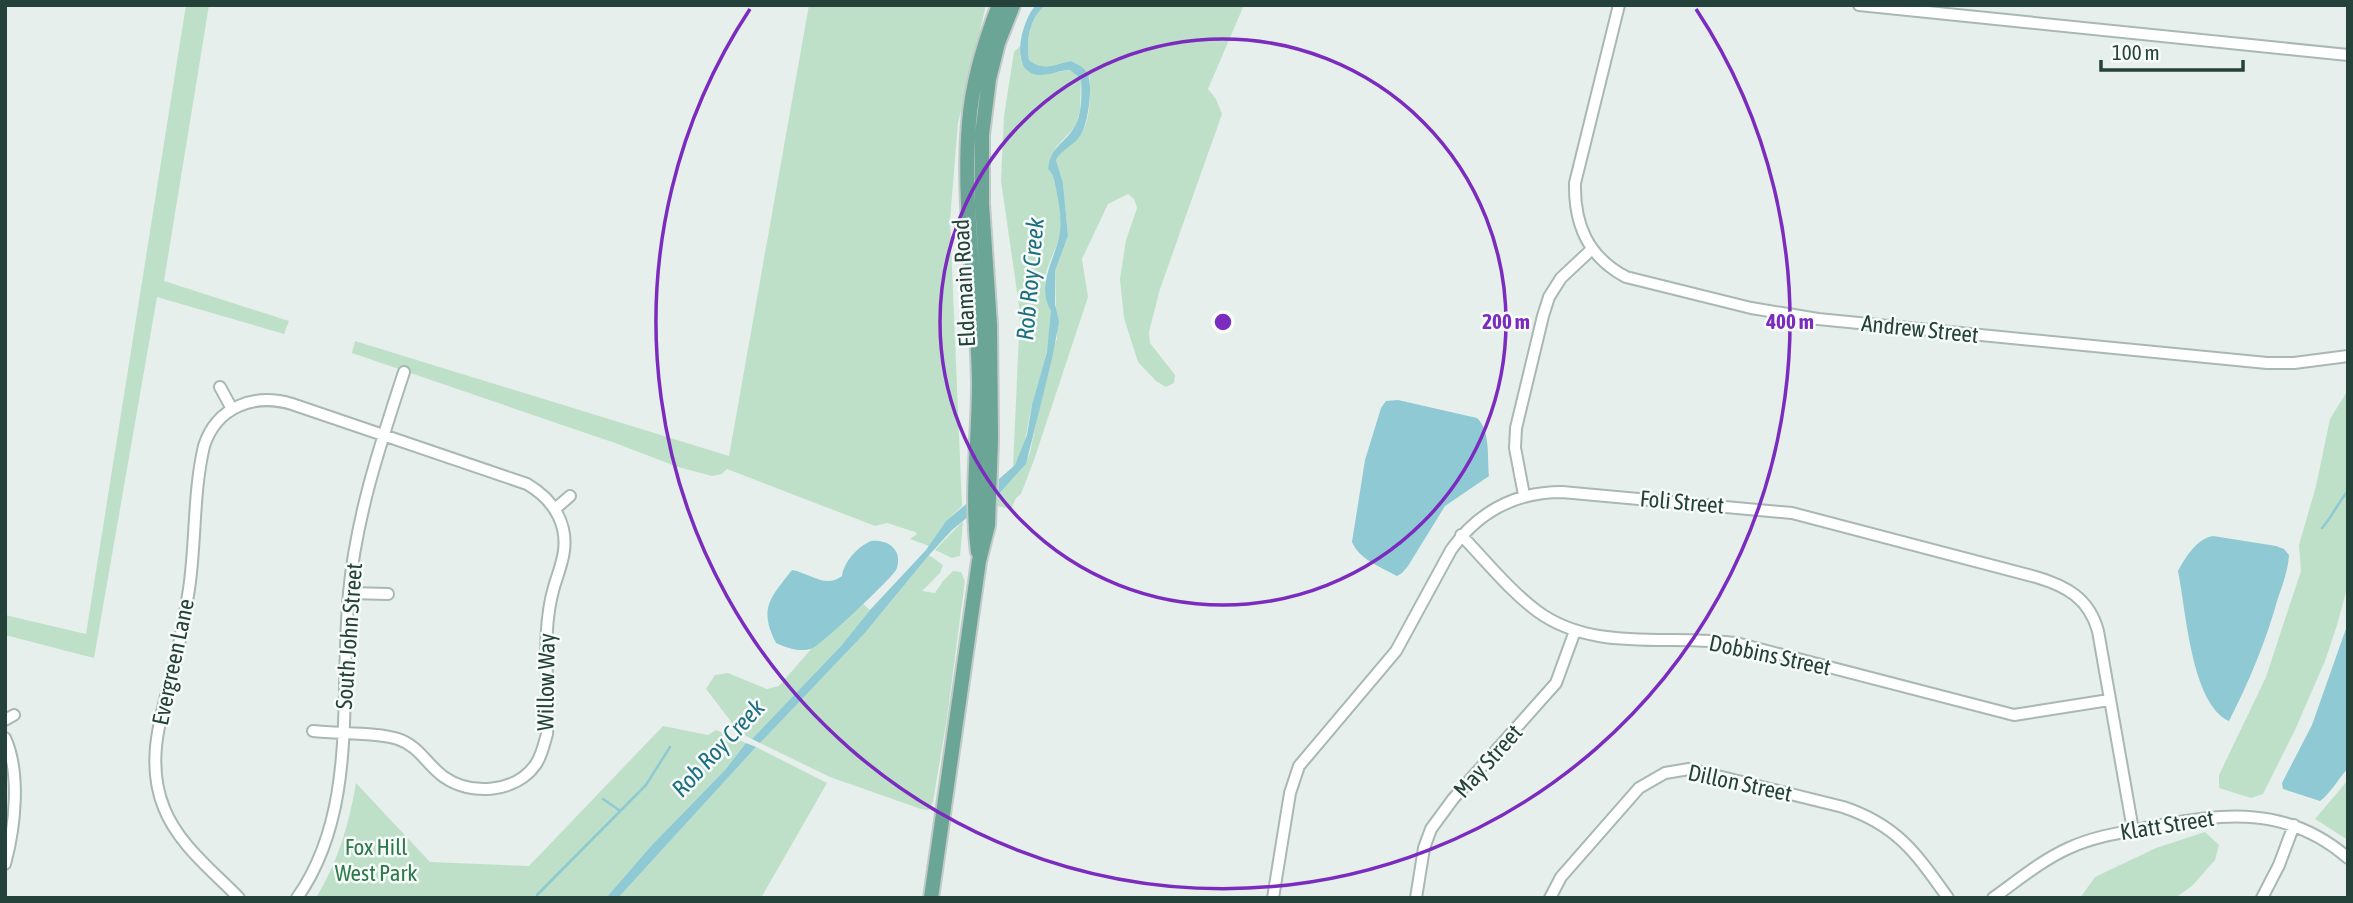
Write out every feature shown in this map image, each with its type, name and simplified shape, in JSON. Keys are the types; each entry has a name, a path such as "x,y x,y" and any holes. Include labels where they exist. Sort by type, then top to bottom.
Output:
{"main road":[{"name":"Eldamain Road","path":"979,561 974,525 979,382 968,170 969,134 976,76 985,40 999,5"},
{"name":"Eldamain Road","path":"931,898 979,561 988,525 991,439 990,325 982,204 982,135 989,79 998,43 1013,5"}],"street":[{"name":"Andrew Street","path":"1619,5 1575,183 1574,202 1578,222 1591,250 1614,271 1642,283 1797,316 2267,363 2294,363 2348,356"},
{"path":"1859,5 2348,55"},
{"path":"1524,495 1515,448 1516,428 1543,316 1549,296 1561,278 1591,250"},
{"name":"South John Street","path":"297,898 330,831 338,795 349,593 361,515 371,473 404,372"},
{"path":"220,387 232,409 250,401 277,399 527,484 542,494 555,509 570,496"},
{"name":"Evergreen Lane","path":"232,409 218,421 204,446 189,587 178,648 157,733 155,757 160,797 170,822 186,843 239,898"},
{"name":"Foli Street","path":"1273,898 1290,793 1299,766 1396,651 1461,535 1490,511 1524,495 1560,492 1792,513 2060,585 2072,591 2095,621 2133,830"},
{"name":"Willow Way","path":"313,731 383,736 401,740 418,751 443,777 477,790 495,789 526,775 536,764 547,734 547,625 565,546 563,529 555,509"},
{"name":"Dobbins Street","path":"1461,535 1537,611 1553,622 1575,631 1616,638 1695,639 1740,644 2014,715 2109,700"},
{"path":"349,593 388,594"},
{"name":"May Street","path":"1416,898 1422,859 1431,829 1450,803 1556,683 1575,631"},
{"path":"5,738 12,755 15,782 5,864"},
{"name":"Dillon Street","path":"1550,898 1561,877 1639,788 1662,774 1684,769 1739,780 1843,807 1867,816 1887,827 1918,855 1948,898"},
{"name":"Klatt Street","path":"1993,898 2068,848 2106,835 2203,817 2253,816 2294,825 2324,841 2348,859"},
{"path":"2262,898 2294,825"}],"green space":[{"path":"186,5 209,5 164,281 289,321 284,334 157,297 94,658 5,635 5,615 86,634"},
{"path":"809,5 986,5 958,123 950,220 962,506 946,521 929,546 910,539 917,534 915,532 887,523 875,526 727,469 722,474 712,476 678,467 352,353 355,341 729,456"},
{"path":"1045,5 1244,5 1208,89 1222,114 1160,289 1149,332 1150,343 1175,375 1174,383 1166,387 1156,381 1138,362 1124,318 1120,279 1126,240 1137,208 1134,199 1128,194 1108,204 1082,259 1088,297 1034,460 1021,494 1011,509 997,506 998,495 1025,465 1030,453 1057,339 1055,271 1068,236 1063,183 1056,160 1083,131 1090,100 1090,78 1071,61 1039,66 1029,60 1030,30 1035,17"},
{"path":"1021,45 1020,57 1023,65 1051,73 1070,70 1081,79 1080,110 1076,126 1056,147 1048,169 1056,183 1061,214 1060,233 1045,281 1051,313 1050,337 1024,446 1013,467 1020,312 1001,181 1004,116 1014,52"},
{"path":"2348,390 2348,585 2325,661 2295,730 2263,794 2251,798 2219,788 2219,775 2266,677 2301,571 2299,545 2316,486 2330,419"},
{"path":"963,521 960,556 952,558 935,550"},
{"path":"929,555 943,565 940,573 922,591 935,593 953,571 961,572 965,581 947,718 933,802 929,810 830,777 760,743 864,634"},
{"path":"863,604 870,610 841,646 752,739 739,732 706,689 715,675 728,673 767,689 779,686 812,648"},
{"name":"Fox Hill West Park","path":"663,726 708,735 716,730 746,743 725,770 651,846 606,898 316,898 342,842 356,783 430,862 529,866"},
{"path":"756,747 827,783 761,898 618,898"},
{"path":"2348,780 2348,840 2315,819"},
{"path":"2205,832 2219,845 2215,860 2192,886 2175,898 2080,898 2095,877 2156,848"}],"water":[{"path":"1036,5 1045,5 1035,17 1030,30 1029,60 1039,66 1071,61 1079,65 1088,75 1090,96 1083,131 1056,160 1063,183 1068,236 1055,271 1055,304 1059,322 1052,359 1026,464 998,495 999,479 1015,465 1027,435 1032,405 1047,352 1051,311 1045,292 1059,237 1060,221 1054,180 1048,169 1055,150 1074,128 1081,104 1081,79 1070,70 1035,75 1025,67 1021,59 1021,39 1027,19"},
{"path":"1398,400 1477,418 1488,445 1489,476 1445,506 1408,566 1397,576 1365,558 1352,542 1365,460 1381,408 1386,401"},
{"path":"971,500 969,516 929,555 864,634 760,743 752,739 841,646 870,610 926,550 946,521"},
{"path":"2213,536 2276,546 2289,555 2285,577 2262,646 2229,721 2216,711 2198,676 2178,571 2201,541"},
{"path":"871,541 887,543 896,552 898,565 891,576 813,648 799,650 776,643 768,621 769,604 792,570 823,581 836,580 842,576 845,565 852,556"},
{"path":"2348,623 2348,768 2320,801 2283,789 2282,783 2312,725"},
{"path":"746,743 756,747 618,898 606,898 651,846 725,770"}],"waterway":[{"path":"2322,528 2348,491"},
{"path":"537,895 646,785 670,747"},
{"path":"603,799 619,810"}],"water label":[{"name":"Rob Roy Creek","path":"1030,279"},
{"name":"Rob Roy Creek","path":"718,748"}]}
